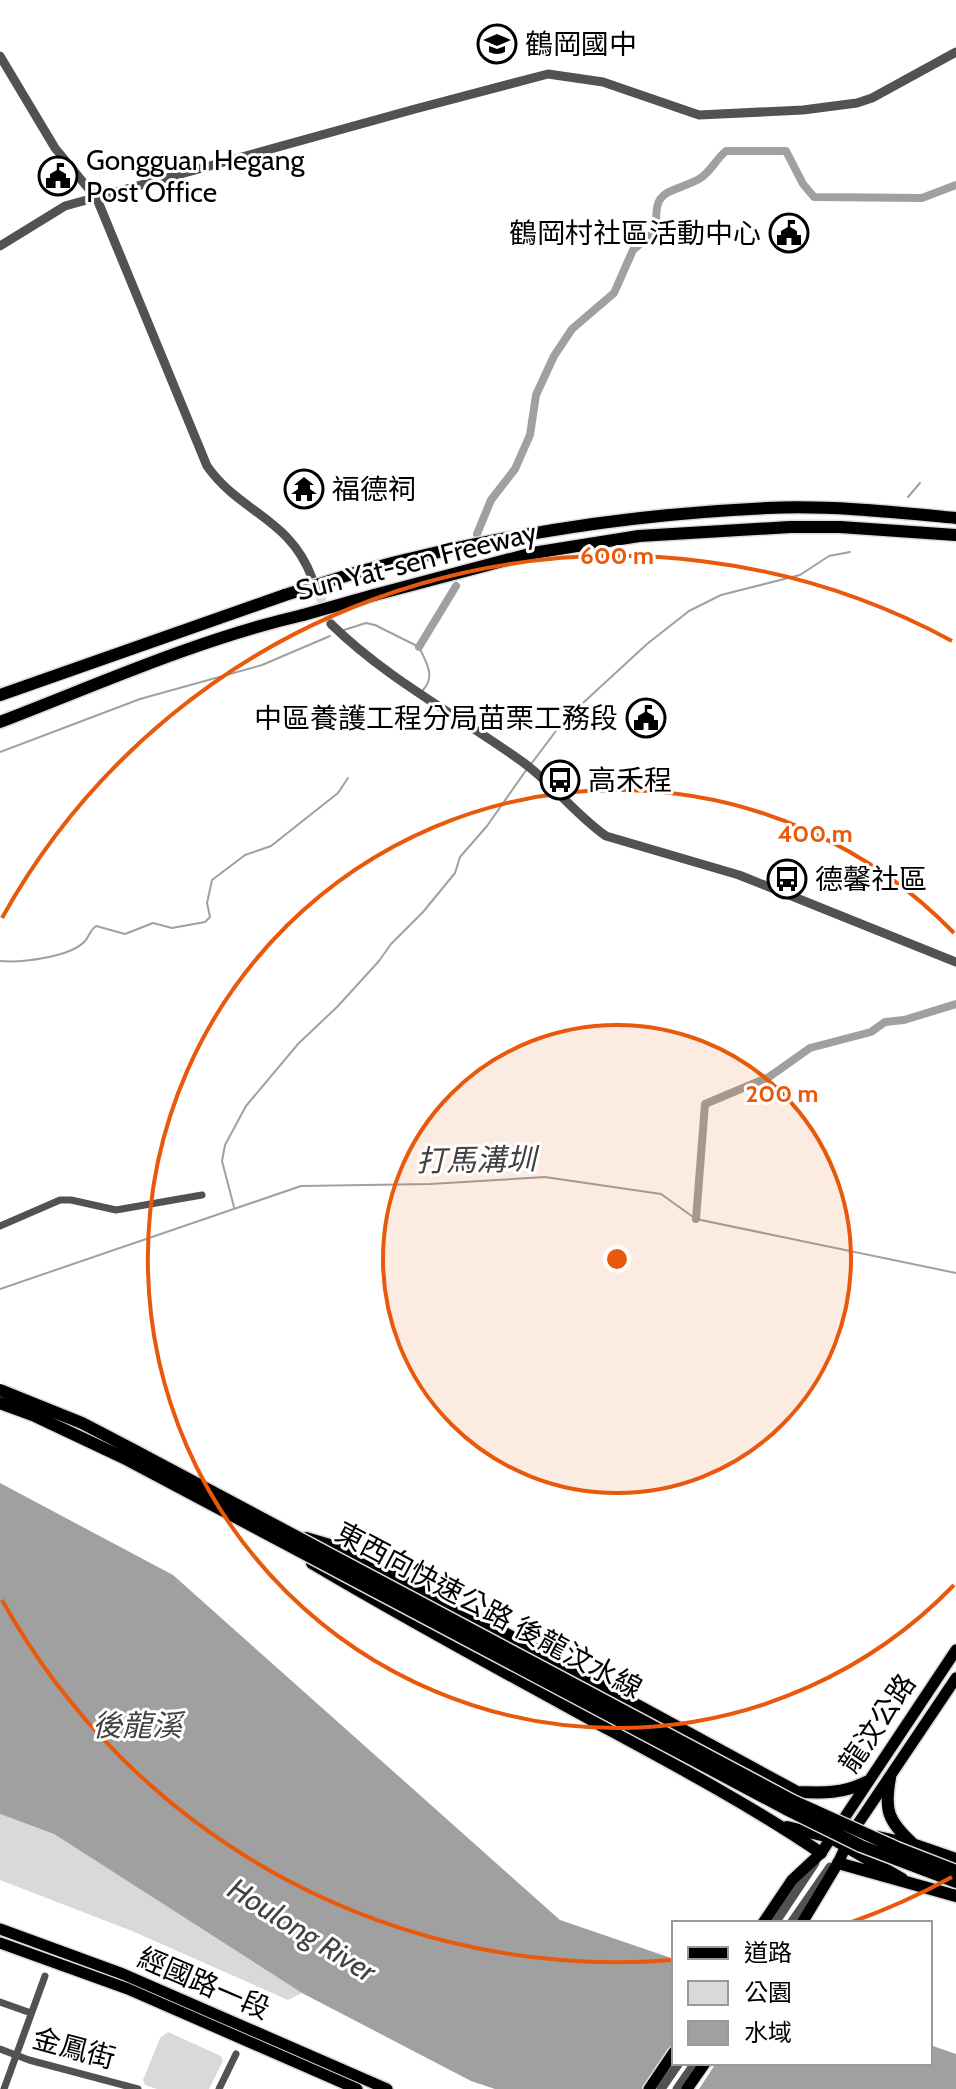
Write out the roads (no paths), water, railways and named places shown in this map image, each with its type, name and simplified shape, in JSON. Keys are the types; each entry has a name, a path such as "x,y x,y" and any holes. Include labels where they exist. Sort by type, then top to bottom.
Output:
{"highway":[{"name":"Sun Yat-sen Freeway","path":"0,695 285,595 358,572 498,538 613,522 768,508 830,508 956,518"},
{"name":"Sun Yat-sen Freeway","path":"0,722 270,622 533,553 639,536 790,527 840,527 956,535"},
{"name":"東西向快速公路 後龍汶水線","path":"0,1390 82,1423 302,1537 793,1801 956,1871"},
{"name":"東西向快速公路 後龍汶水線","path":"0,1403 124,1458 786,1809 861,1846 956,1882"},
{"path":"274,1536 298,1556 389,1609 691,1774 821,1853"},
{"path":"302,1537 333,1546 479,1619 797,1792 853,1831 915,1845 956,1859"},
{"path":"890,1778 886,1806 895,1827 915,1845"},
{"path":"797,1792 851,1790 866,1782"},
{"path":"780,1826 830,1837 902,1879"},
{"path":"838,1863 956,1896"}],"main road":[{"name":"龍汶公路","path":"764,1921 792,1880 821,1853 956,1650"},
{"name":"龍汶公路","path":"803,1921 853,1831 956,1678"},
{"name":"經國路一段","path":"0,1929 123,1974 387,2089"},
{"name":"經國路一段","path":"0,1943 128,1989 357,2089"},
{"path":"649,2089 672,2055"},
{"path":"687,2089 704,2065"}],"street":[{"path":"0,246 65,206 548,74 603,82 699,115 798,110 857,103 872,98 956,52"},
{"path":"0,56 55,148 97,199 207,466 219,483 280,528 297,546 312,578"},
{"path":"331,624 387,673 528,767 606,836 739,875 956,962"},
{"path":"0,1226 60,1200 116,1210 202,1195"},
{"path":"792,1921 846,1844"},
{"path":"776,1921 821,1853"},
{"path":"4,2089 45,1976"},
{"path":"0,2002 31,2013"},
{"name":"金鳳街","path":"0,2049 138,2089"},
{"path":"219,2089 236,2054"},
{"path":"661,2089 678,2065"},
{"path":"677,2089 694,2065"}],"water":[{"name":"後龍溪","path":"0,1483 173,1575 560,1920 672,1958 672,2065 932,2065 932,2046 956,2054 956,2089 495,2089 471,2081 302,1993 54,1834 0,1814"}],"waterway":[{"path":"477,534 491,500 515,469 530,435 536,395 554,356 572,329 614,293 633,250 657,230 657,206 665,194 703,176 726,151 786,151 803,184 814,197 922,198 956,185"},
{"path":"908,497 920,483"},
{"path":"531,764 559,727 584,702 647,644 689,611 721,595 800,575 829,556 850,552"},
{"path":"419,647 456,586"},
{"path":"344,630 366,623 375,625 419,647 429,674 423,690"},
{"path":"0,752 140,699 262,665 330,636"},
{"path":"234,1207 222,1161 225,1145 246,1106 298,1044 338,1006 423,912 455,873 460,857 487,826 527,769"},
{"path":"0,961 32,960 69,951 85,941 96,926 125,934 153,923 172,928 205,922 210,917 207,903 212,880 245,855 271,846 338,793 348,778"},
{"path":"696,1219 705,1104 769,1077 810,1048 871,1032 885,1022 904,1020 956,1004"},
{"name":"打馬溝圳","path":"0,1289 301,1186 430,1184 545,1177 661,1194 696,1219 956,1273"}],"tunnel":[{"path":"314,581 331,624"}],"place":[{"name":"鶴岡國中","path":"497,44"},
{"name":"Gongguan Hegang Post Office","path":"58,176"},
{"name":"鶴岡村社區活動中心","path":"789,233"},
{"name":"福德祠","path":"304,489"},
{"name":"中區養護工程分局苗栗工務段","path":"646,718"},
{"name":"高禾程","path":"560,780"},
{"name":"德馨社區","path":"787,879"}],"water label":[{"name":"Houlong River","path":"302,1930"}]}
